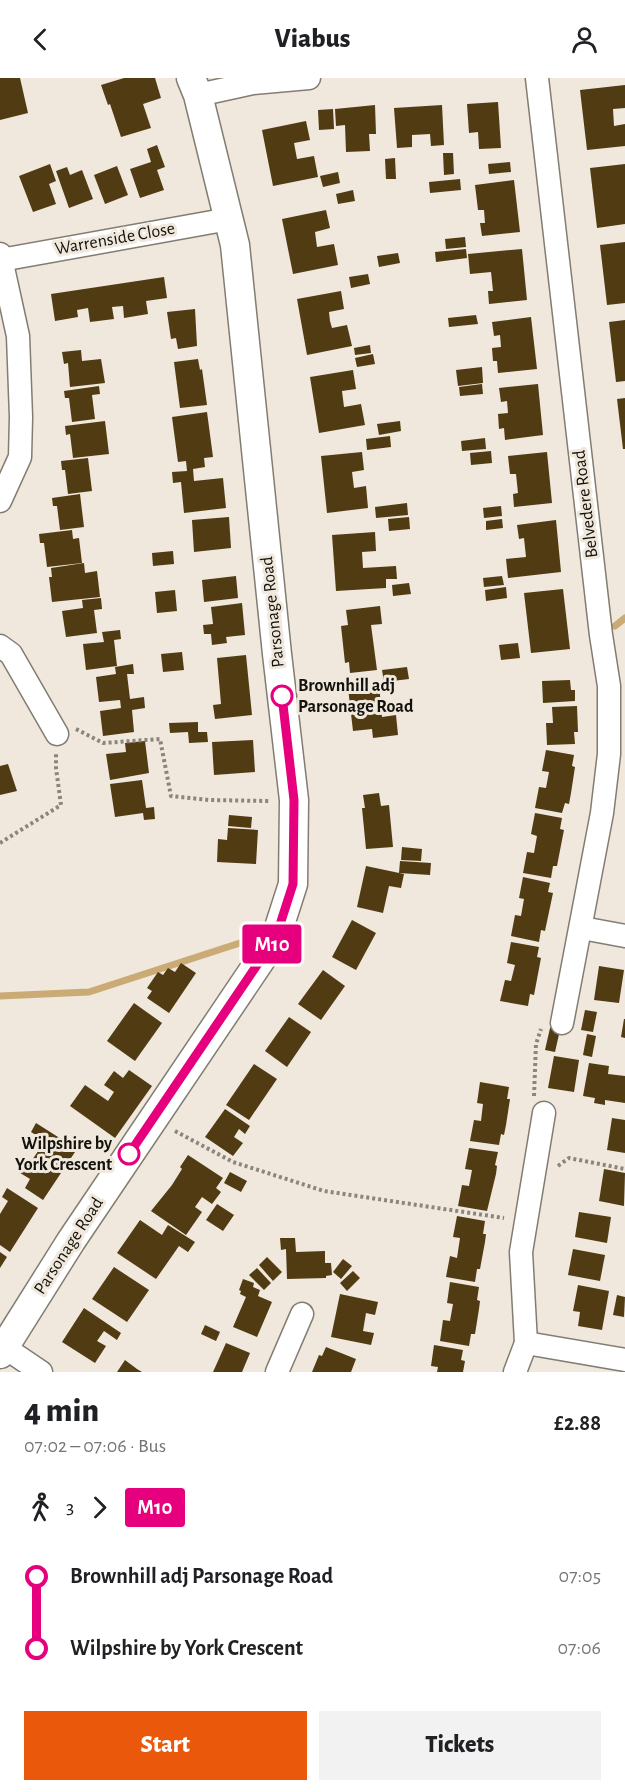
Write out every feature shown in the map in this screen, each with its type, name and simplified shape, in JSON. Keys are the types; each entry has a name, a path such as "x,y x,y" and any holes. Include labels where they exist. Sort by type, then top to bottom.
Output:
{"street":[{"path":"194,87 309,78"},
{"name":"Belvedere Road","path":"537,78 601,634 609,686 609,754 602,813 582,928 562,1023"},
{"name":"Parsonage Road","path":"2,1351 71,1241 276,937 293,884 294,800 235,245 194,87"},
{"name":"Warrenside Close","path":"0,501 20,457 21,417 18,336 1,257 229,219"},
{"path":"0,646 10,654 57,734"},
{"path":"582,928 625,936"},
{"path":"516,1372 526,1343 521,1252 544,1113"},
{"path":"277,1372 302,1314"},
{"path":"526,1343 625,1360"},
{"path":"2,1351 41,1372"}],"path":[{"path":"0,843 61,805 56,768 57,734 78,728 103,743 160,739 171,796 251,802 294,800"},
{"path":"544,1113 534,1102 536,1044 543,1025 551,1022 562,1023"},
{"path":"153,1120 233,1162 324,1191 513,1219"},
{"path":"532,1186 569,1158 625,1169"}],"building":[{"path":"0,78 20,78 28,113 0,120"},
{"path":"124,78 155,78 161,98 143,104 151,128 121,137 101,85"},
{"path":"625,85 625,108 613,109 614,126 625,124 625,146 587,150 580,90"},
{"path":"498,102 501,148 479,149 478,132 469,133 467,104"},
{"path":"375,105 376,134 369,134 370,151 346,152 345,125 336,126 335,109"},
{"path":"442,105 444,145 431,146 430,134 412,135 412,147 397,148 394,108"},
{"path":"333,109 334,129 319,130 318,110"},
{"path":"306,121 310,140 294,143 297,159 314,156 318,177 273,186 262,130"},
{"path":"157,145 165,167 157,170 164,190 140,198 130,169 151,162 147,149"},
{"path":"443,153 453,153 454,174 444,175"},
{"path":"395,158 396,179 386,179 385,159"},
{"path":"510,162 511,172 489,174 488,164"},
{"path":"50,164 56,181 49,184 56,204 33,212 19,176"},
{"path":"625,164 625,224 597,228 590,168"},
{"path":"117,166 128,195 105,204 94,175"},
{"path":"67,167 70,175 82,170 93,199 69,208 56,171"},
{"path":"338,172 340,183 323,187 320,176"},
{"path":"460,179 461,190 430,193 429,182"},
{"path":"514,180 520,232 482,236 480,223 485,223 484,210 478,210 475,185"},
{"path":"353,190 355,201 338,204 336,194"},
{"path":"326,210 330,228 315,232 317,247 334,244 338,265 293,274 282,219"},
{"path":"465,237 466,247 446,249 445,239"},
{"path":"625,242 625,303 607,305 600,245"},
{"path":"466,249 467,258 436,262 435,252"},
{"path":"522,249 527,300 489,304 488,291 493,291 491,272 470,274 468,254"},
{"path":"398,253 400,263 379,267 377,256"},
{"path":"368,274 370,284 351,288 349,277"},
{"path":"164,277 167,298 146,301 148,314 124,318 123,306 112,307 114,319 90,322 88,308 77,310 78,317 55,321 51,294"},
{"path":"341,291 344,309 329,312 330,321 332,328 347,325 352,346 307,355 297,299"},
{"path":"195,309 197,346 178,349 176,338 171,339 167,312"},
{"path":"476,315 478,324 449,327 448,318"},
{"path":"531,317 537,369 498,373 497,361 493,361 492,348 501,347 500,335 494,336 492,322"},
{"path":"625,320 625,381 616,382 609,322"},
{"path":"370,345 371,353 355,355 354,348"},
{"path":"81,350 82,361 101,359 105,383 70,387 68,363 64,364 62,352"},
{"path":"373,354 375,364 357,367 355,358"},
{"path":"198,359 200,370 202,369 207,405 180,408 174,362"},
{"path":"482,367 483,383 458,386 456,370"},
{"path":"353,370 356,389 342,391 344,407 361,404 365,425 319,433 310,377"},
{"path":"482,384 483,394 460,396 459,387"},
{"path":"538,384 543,435 505,440 504,428 499,429 498,414 508,413 507,401 501,402 499,388"},
{"path":"99,386 100,394 92,395 95,419 72,422 69,398 65,398 64,391"},
{"path":"625,398 625,449 623,449 617,399"},
{"path":"207,412 213,457 204,458 205,467 193,469 194,481 223,478 226,508 184,513 181,482 173,483 172,472 187,471 186,461 178,462 172,417"},
{"path":"105,421 109,454 73,458 70,434 66,435 65,426"},
{"path":"400,421 401,431 379,435 377,424"},
{"path":"390,436 391,447 367,450 366,439"},
{"path":"485,438 486,449 462,451 461,441"},
{"path":"491,451 492,463 471,465 470,453"},
{"path":"362,452 364,470 352,472 354,488 366,486 368,508 327,513 321,456"},
{"path":"547,452 552,503 514,507 513,494 518,493 516,474 510,474 508,456"},
{"path":"88,458 92,491 68,494 65,470 62,470 61,461"},
{"path":"80,494 84,527 60,530 57,506 53,506 52,498"},
{"path":"407,503 408,515 376,518 375,507"},
{"path":"501,506 502,516 484,518 483,508"},
{"path":"229,517 231,548 194,552 192,520"},
{"path":"409,517 410,529 389,531 388,519"},
{"path":"502,519 503,528 486,530 486,521"},
{"path":"556,520 561,572 508,578 506,559 526,557 524,538 519,539 517,525"},
{"path":"72,530 73,539 79,538 82,563 47,567 44,543 40,543 39,534"},
{"path":"375,532 376,551 362,552 363,568 396,566 397,579 386,579 386,588 336,591 332,535"},
{"path":"173,551 174,564 153,566 152,553"},
{"path":"84,563 85,573 97,571 100,597 52,602 49,577 52,577 51,568"},
{"path":"236,576 238,598 204,602 202,580"},
{"path":"502,576 504,585 484,587 483,578"},
{"path":"409,583 411,594 393,596 392,585"},
{"path":"506,587 507,598 486,601 485,590"},
{"path":"563,589 570,649 531,653 524,593"},
{"path":"175,590 177,611 157,613 155,592"},
{"path":"101,598 102,609 94,610 97,633 66,637 62,611 83,608 82,600"},
{"path":"242,603 245,635 226,637 227,643 212,645 211,634 204,634 203,625 213,624 211,607"},
{"path":"380,606 382,624 371,625 377,670 350,673 349,662 345,663 341,626 348,625 346,610"},
{"path":"120,630 121,639 114,640 117,666 86,670 83,644 104,642 102,632"},
{"path":"518,643 520,658 501,660 499,645"},
{"path":"182,652 184,670 163,672 161,654"},
{"path":"246,655 252,715 215,719 213,705 221,704 217,658"},
{"path":"133,664 134,674 127,674 130,699 144,697 145,708 132,710 134,732 103,736 100,711 121,708 120,700 99,702 96,677 116,674 115,667"},
{"path":"407,667 409,679 384,682 382,670"},
{"path":"570,680 571,690 575,690 575,701 543,703 542,681"},
{"path":"379,684 382,717 396,715 398,735 373,738 372,729 353,731 348,688"},
{"path":"577,706 578,732 574,732 575,744 547,745 546,723 553,723 552,707"},
{"path":"198,722 198,732 207,732 208,742 189,743 188,732 170,733 169,723"},
{"path":"253,740 255,772 214,775 212,742"},
{"path":"145,741 149,773 110,780 106,754 126,752 125,743"},
{"path":"546,750 574,755 572,766 575,767 569,804 565,803 562,813 535,808 539,787 546,788 549,772 542,771"},
{"path":"8,764 17,791 0,795 0,766"},
{"path":"142,780 146,808 154,807 155,819 144,820 143,813 115,817 110,784"},
{"path":"379,793 381,806 389,805 393,847 366,849 363,795"},
{"path":"535,813 562,818 560,829 564,830 557,866 553,866 551,878 523,873 527,852 534,853 537,836 531,834"},
{"path":"229,815 252,817 251,828 228,826"},
{"path":"228,828 258,830 256,864 217,862 218,839 227,840"},
{"path":"402,847 422,849 421,861 401,860"},
{"path":"400,861 431,863 430,875 399,873"},
{"path":"366,866 404,874 401,888 389,886 383,913 357,907"},
{"path":"523,877 550,883 548,892 553,893 545,931 541,930 539,942 511,936 515,915 521,916 524,899 519,898"},
{"path":"352,920 376,933 356,970 332,957"},
{"path":"511,942 539,947 537,957 541,958 534,995 530,994 528,1006 500,1001 505,980 511,981 515,965 507,963"},
{"path":"181,963 196,973 169,1013 147,998 152,991 147,988 158,972 163,975 168,968 175,972"},
{"path":"599,966 624,970 619,1003 594,1000"},
{"path":"323,970 345,986 321,1020 298,1004"},
{"path":"134,1003 162,1023 135,1061 107,1041"},
{"path":"585,1010 597,1012 593,1032 581,1030"},
{"path":"289,1017 311,1032 287,1067 265,1051"},
{"path":"625,1019 625,1038 621,1037"},
{"path":"550,1028 560,1030 555,1052 545,1050"},
{"path":"587,1034 596,1036 592,1057 583,1055"},
{"path":"554,1056 579,1060 574,1092 548,1088"},
{"path":"589,1063 609,1066 608,1074 625,1076 625,1103 605,1100 605,1105 594,1103 595,1098 583,1096"},
{"path":"254,1064 277,1079 249,1120 226,1105"},
{"path":"129,1070 152,1086 115,1138 70,1106 85,1085 108,1101 114,1092 104,1085 114,1071 123,1078"},
{"path":"480,1082 509,1087 507,1099 510,1099 506,1125 499,1145 470,1141 474,1120 481,1121 483,1104 477,1103"},
{"path":"225,1109 250,1126 245,1134 239,1129 234,1137 243,1143 233,1156 205,1137"},
{"path":"612,1118 625,1120 625,1153 607,1150"},
{"path":"36,1123 77,1149 43,1200 25,1188 30,1179 17,1171 22,1162 28,1166 45,1141 31,1132"},
{"path":"469,1148 498,1152 495,1165 497,1166 496,1174 487,1211 458,1206 462,1185 469,1186 472,1170 465,1169"},
{"path":"188,1155 223,1178 216,1188 221,1192 212,1204 202,1197 195,1207 202,1212 186,1235 151,1211 172,1185"},
{"path":"604,1169 625,1173 624,1206 599,1201"},
{"path":"230,1172 247,1181 241,1192 224,1183"},
{"path":"7,1188 38,1208 10,1252 0,1245 0,1214 8,1201 2,1197"},
{"path":"217,1204 234,1215 223,1231 206,1220"},
{"path":"579,1212 611,1217 607,1243 575,1237"},
{"path":"457,1216 485,1221 483,1234 486,1234 485,1242 475,1282 446,1277 450,1256 457,1258 460,1238 453,1237"},
{"path":"140,1220 162,1235 168,1225 195,1242 188,1252 179,1246 156,1279 117,1253"},
{"path":"280,1238 295,1238 296,1252 325,1251 325,1263 331,1263 332,1275 326,1278 287,1279 286,1249 281,1250"},
{"path":"573,1249 605,1255 600,1281 568,1275"},
{"path":"0,1252 7,1257 0,1268"},
{"path":"267,1257 282,1272 273,1281 259,1265"},
{"path":"343,1259 352,1266 341,1279 333,1272"},
{"path":"114,1267 149,1290 127,1322 92,1299"},
{"path":"257,1268 271,1283 264,1290 249,1275"},
{"path":"353,1271 360,1278 347,1291 340,1283"},
{"path":"243,1279 254,1283 253,1287 260,1290 258,1296 272,1302 257,1337 233,1327 246,1297 240,1294 239,1290"},
{"path":"450,1282 479,1287 477,1300 480,1301 475,1334 471,1334 469,1346 440,1341 443,1320 450,1321 453,1304 447,1303"},
{"path":"578,1285 609,1291 602,1330 578,1326 580,1312 573,1311"},
{"path":"340,1294 378,1302 375,1315 366,1313 363,1331 374,1333 371,1345 331,1337"},
{"path":"617,1295 625,1297 624,1317 613,1315"},
{"path":"84,1308 121,1333 117,1340 104,1331 97,1341 106,1346 95,1363 62,1342"},
{"path":"205,1325 220,1332 216,1341 201,1334"},
{"path":"226,1343 250,1353 242,1372 213,1372"},
{"path":"434,1345 463,1350 461,1360 465,1361 463,1372 437,1372 438,1367 431,1366"},
{"path":"326,1347 356,1359 351,1372 312,1372 319,1355 322,1356"},
{"path":"125,1360 137,1369 142,1372 117,1372"}],"waterway":[{"path":"615,626 625,618"},
{"path":"0,996 89,992 243,942"}],"bus line":[{"name":"M10","path":"129,1154 276,937 293,884 294,800 282,696"}],"place":[{"name":"Brownhill adj Parsonage Road","path":"282,696"},
{"name":"Wilpshire by York Crescent","path":"129,1154"}]}
